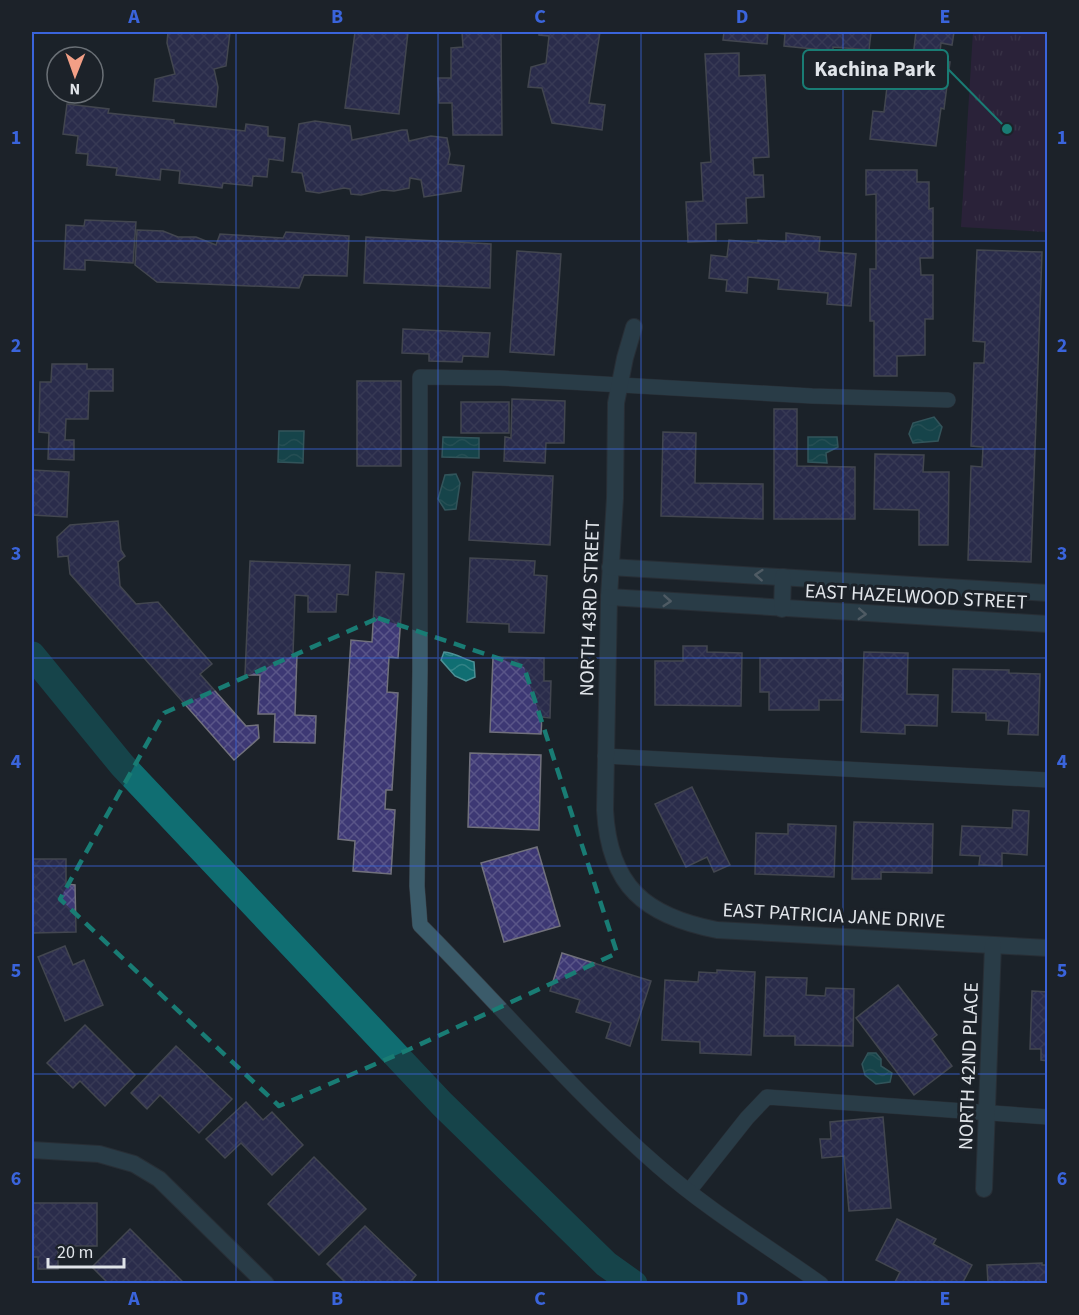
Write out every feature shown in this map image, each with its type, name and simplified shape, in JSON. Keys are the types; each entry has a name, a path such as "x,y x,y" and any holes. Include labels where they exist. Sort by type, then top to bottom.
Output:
{"street":[{"name":"NORTH 43RD STREET","path":"630,887 616,867 606,828 605,756 610,567 615,498 616,403 634,327"},
{"name":"EAST HAZELWOOD STREET","path":"610,567 1047,593"},
{"name":"EAST HAZELWOOD STREET","path":"782,609 783,577"},
{"name":"EAST HAZELWOOD STREET","path":"609,597 1047,624"},
{"name":"EAST PATRICIA JANE DRIVE","path":"630,887 654,909 686,924 717,930 1047,948"},
{"name":"NORTH 42ND PLACE","path":"984,1189 993,945"},
{"path":"32,1150 99,1154 134,1164 159,1179 266,1284"}],"lane":[{"path":"821,1284 689,1191 657,1165 594,1105 420,925 417,885 420,377 500,378 812,396 948,400"},
{"path":"605,756 1047,780"},
{"path":"689,1191 747,1118 767,1097 1047,1117"}],"highlighted area":[{"path":"378,618 524,667 617,953 410,1049 279,1106 60,899 164,713"}],"green space":[{"path":"973,32 1047,32 1047,232 961,227"}],"water":[{"path":"934,417 942,427 938,441 913,443 909,434 913,423"},
{"path":"279,431 304,431 303,463 278,462"},
{"path":"443,437 479,438 479,458 442,457"},
{"path":"808,437 837,437 838,447 826,453 827,463 808,462"},
{"path":"456,474 460,483 456,509 445,510 438,499 445,475"},
{"path":"444,652 474,662 475,677 466,681 455,676 441,660"},
{"path":"868,1053 876,1053 881,1059 881,1066 892,1073 890,1082 876,1084 865,1075 862,1064"}],"building":[{"path":"168,32 230,32 226,66 214,69 218,87 216,107 153,101 155,79 175,74 167,43"},
{"path":"355,32 408,32 399,114 345,108"},
{"path":"462,32 501,32 502,135 453,135 452,103 439,103 438,78 451,78 451,48 463,47"},
{"path":"539,32 600,32 589,103 605,105 602,130 552,123 542,88 528,87 531,67 546,63 549,36 539,35"},
{"path":"724,32 768,32 767,44 723,40"},
{"path":"768,32 871,32 869,50 833,47 833,51 784,46 785,34"},
{"path":"916,32 954,32 952,45 941,43 939,61 950,62 944,109 941,108 936,146 870,139 873,111 884,112 890,62 912,65"},
{"path":"739,53 739,76 765,75 769,157 753,158 754,175 763,175 764,197 746,198 747,223 716,224 716,241 688,242 686,202 703,201 701,163 711,162 705,54"},
{"path":"67,105 75,105 109,109 108,113 174,120 174,123 245,131 246,124 268,127 268,136 285,138 283,161 269,159 267,177 253,176 252,186 223,183 222,188 179,183 180,171 161,169 160,180 116,175 117,168 87,165 88,154 76,153 78,136 63,134"},
{"path":"315,121 350,126 352,140 402,130 407,130 409,141 431,136 447,138 450,154 448,164 464,166 461,191 424,197 421,180 410,178 409,188 394,191 383,190 361,195 351,194 350,189 344,188 319,193 306,191 302,173 292,172 299,124"},
{"path":"866,170 917,170 917,182 929,182 929,209 933,208 933,258 920,258 921,275 933,275 933,319 925,319 925,355 897,356 897,376 874,376 874,321 870,321 870,269 876,269 876,194 866,195"},
{"path":"85,220 136,222 133,263 85,260 85,270 64,269 66,225 84,226"},
{"path":"137,230 163,231 178,237 196,237 216,245 220,234 283,238 286,232 349,236 347,276 304,275 299,288 157,282 135,265"},
{"path":"786,233 820,237 819,251 856,254 851,306 827,304 828,293 778,289 779,280 748,277 747,293 726,291 727,280 709,278 711,255 727,257 729,240 758,243 758,240 786,242"},
{"path":"366,237 491,244 490,288 364,283"},
{"path":"977,250 1042,252 1031,562 968,560 971,466 982,467 983,447 971,446 974,363 984,363 985,342 973,341"},
{"path":"517,251 561,254 554,355 510,352"},
{"path":"403,329 490,333 488,357 463,356 462,362 429,361 429,354 402,353"},
{"path":"52,364 87,364 87,369 113,369 113,391 89,391 88,419 66,419 65,440 74,440 74,460 48,459 49,433 39,432 40,382 51,382"},
{"path":"357,381 401,381 401,466 357,466"},
{"path":"512,399 565,401 564,443 546,443 545,463 504,461 505,437 511,438"},
{"path":"461,402 509,402 509,433 461,433"},
{"path":"774,409 797,409 797,466 855,467 855,519 774,519"},
{"path":"663,432 696,433 695,483 763,484 763,519 661,516"},
{"path":"875,454 924,455 923,472 949,472 948,545 919,545 919,510 874,509"},
{"path":"32,470 69,472 67,517 32,515"},
{"path":"473,472 553,476 550,545 469,540"},
{"path":"118,521 121,550 125,556 118,562 120,586 136,604 158,602 212,664 200,674 246,726 258,725 259,738 234,760 70,574 68,556 58,557 57,537 70,525"},
{"path":"470,558 535,561 534,575 547,576 544,633 509,632 509,624 467,622"},
{"path":"250,561 350,565 348,595 337,594 336,612 308,612 308,596 295,595 293,654 297,654 295,715 316,716 315,743 274,742 275,714 258,714 260,675 245,675"},
{"path":"376,572 404,574 398,658 389,657 387,692 398,693 392,790 386,790 385,809 395,810 391,874 353,871 355,841 338,839 351,640 372,642"},
{"path":"683,646 707,646 707,652 742,653 741,706 655,705 655,661 683,661"},
{"path":"864,652 908,653 907,694 938,695 937,726 905,725 905,734 861,732"},
{"path":"493,657 544,658 544,681 551,681 550,718 542,717 541,734 490,732"},
{"path":"760,658 843,658 843,700 819,700 819,710 769,710 769,692 760,692"},
{"path":"953,669 1009,670 1009,673 1040,674 1038,735 1008,734 1009,721 986,720 986,713 952,712"},
{"path":"470,753 541,755 539,830 468,827"},
{"path":"692,787 730,865 714,872 707,857 686,867 655,804"},
{"path":"1013,810 1029,811 1027,855 1002,853 1002,866 979,865 980,856 960,855 962,826 1012,828"},
{"path":"854,822 933,824 932,873 881,872 881,879 852,879"},
{"path":"788,824 836,826 834,877 755,874 756,833 788,834"},
{"path":"537,847 560,926 504,942 481,863"},
{"path":"32,859 66,859 66,884 75,885 76,932 33,933"},
{"path":"65,946 73,965 84,960 103,1005 65,1021 38,957"},
{"path":"562,953 651,981 630,1046 606,1038 611,1023 576,1012 580,1000 550,991"},
{"path":"717,970 755,972 751,1055 700,1053 700,1042 662,1040 665,980 698,982 699,972 717,973"},
{"path":"766,977 807,978 806,995 825,996 826,988 854,989 853,1046 795,1045 795,1036 764,1036"},
{"path":"898,985 937,1035 932,1039 952,1066 914,1095 856,1018"},
{"path":"1032,991 1048,992 1048,1061 1041,1060 1041,1049 1030,1049"},
{"path":"85,1025 135,1075 105,1106 80,1081 73,1088 47,1063"},
{"path":"176,1046 232,1099 199,1133 160,1095 147,1109 131,1093"},
{"path":"246,1102 263,1120 272,1112 303,1145 272,1175 241,1143 225,1158 206,1139"},
{"path":"883,1117 891,1208 849,1211 844,1156 822,1158 820,1139 831,1139 830,1122"},
{"path":"314,1157 366,1209 319,1255 268,1204"},
{"path":"32,1203 97,1203 97,1246 58,1246 58,1269 38,1269 38,1257 32,1257"},
{"path":"897,1219 936,1239 933,1244 972,1265 962,1284 894,1284 900,1272 876,1260"},
{"path":"365,1226 416,1275 409,1284 362,1284 360,1281 357,1284 347,1284 327,1264"},
{"path":"130,1229 182,1281 180,1284 109,1284 92,1267"},
{"path":"1042,1263 1042,1265 1048,1265 1048,1284 988,1284 987,1265"}],"waterway":[{"path":"32,655 122,765 442,1104 606,1264 634,1284"}],"place":[{"name":"Kachina Park","path":"1007,129"}]}
